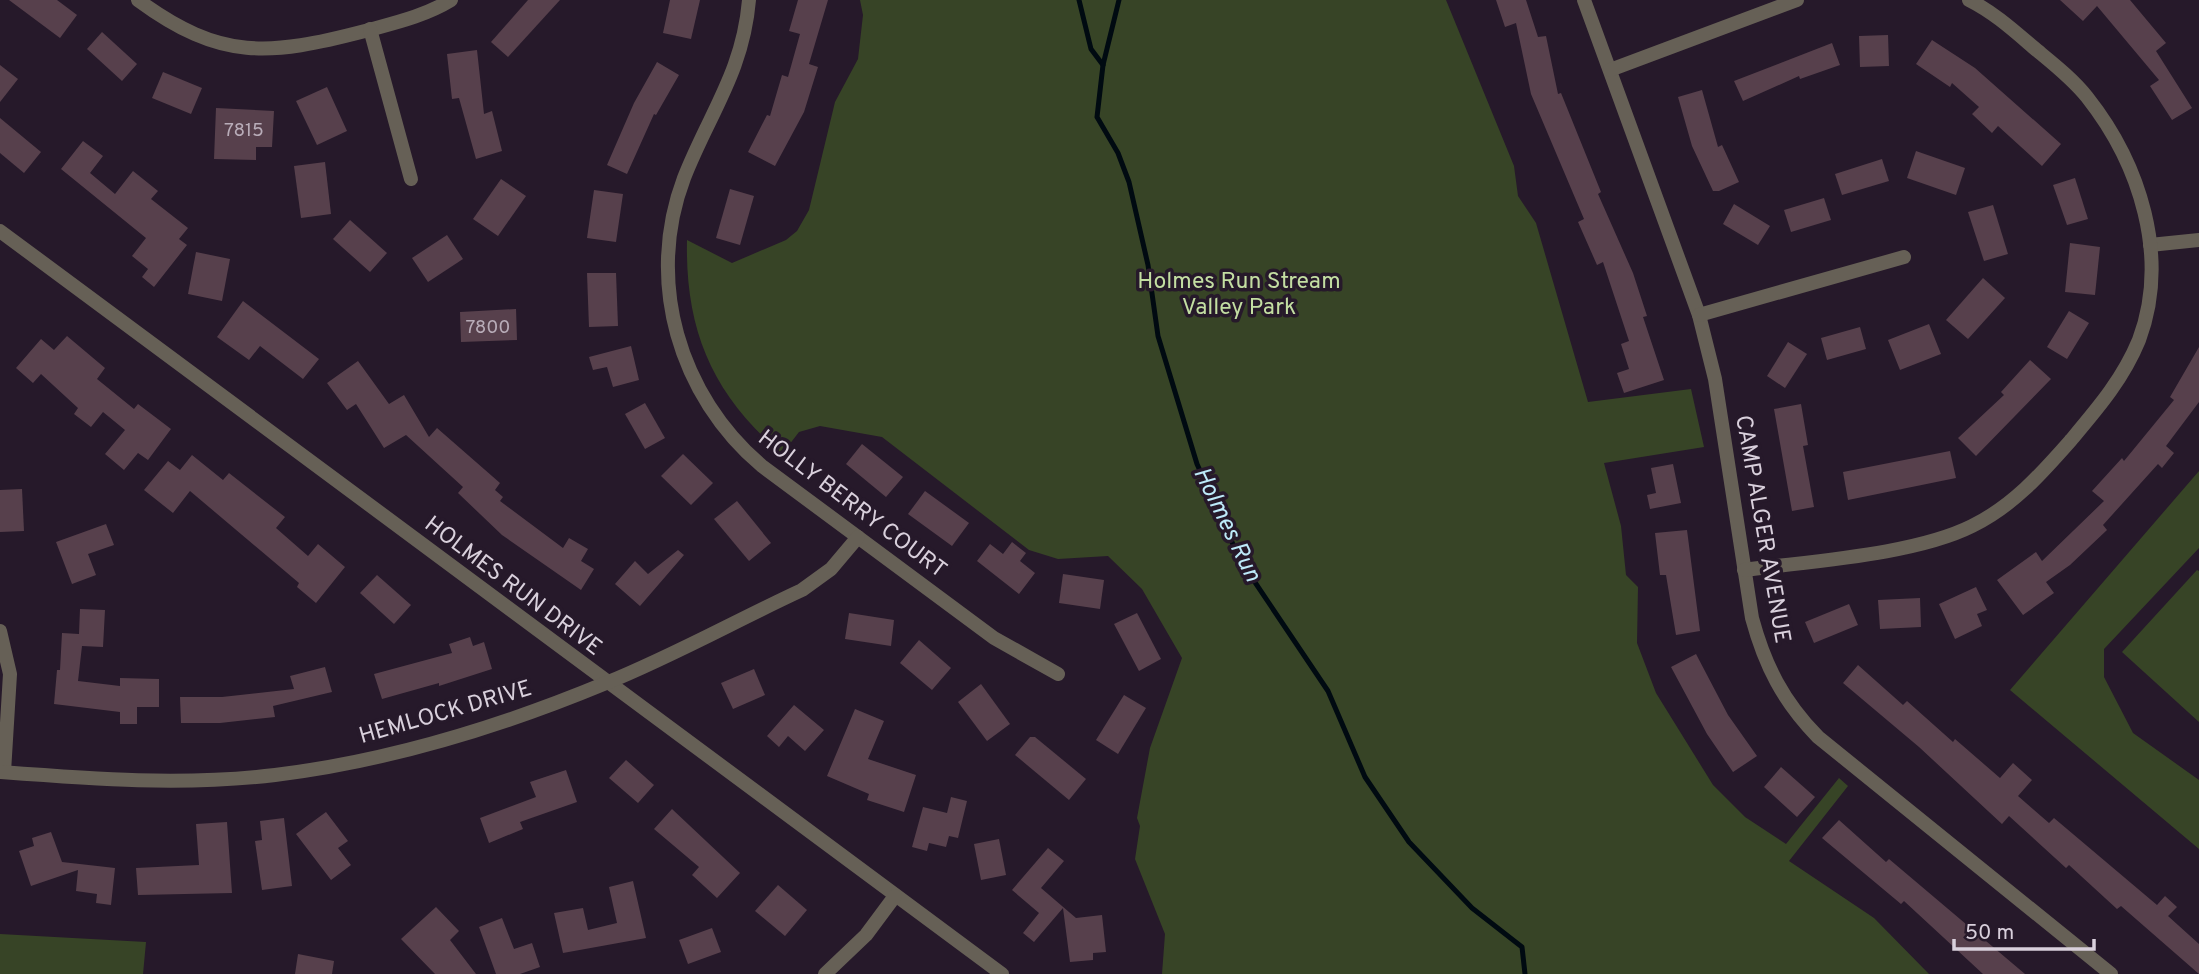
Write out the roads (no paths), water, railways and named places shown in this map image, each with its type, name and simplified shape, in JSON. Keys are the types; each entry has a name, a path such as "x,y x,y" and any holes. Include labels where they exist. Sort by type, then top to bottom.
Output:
{"street":[{"path":"138,0 181,29 233,47 292,48 420,15 451,0"},
{"name":"HOLLY BERRY COURT","path":"749,0 739,58 684,178 675,210 667,264 672,317 693,379 710,410 733,438 788,486 993,638 1058,674"},
{"name":"CAMP ALGER AVENUE","path":"1584,0 1699,315 1715,379 1744,570 1762,654 1774,681 1798,716 1818,737 2111,974"},
{"path":"1610,70 1797,0"},
{"path":"1744,570 1942,538 1999,511 2025,490 2108,396 2127,367 2148,306 2152,278 2146,216 2126,158 2085,95 1996,16 1969,0"},
{"path":"370,29 411,179"},
{"name":"HOLMES RUN DRIVE","path":"0,232 1002,974"},
{"path":"2150,245 2199,240"},
{"path":"1699,315 1904,257"},
{"name":"HEMLOCK DRIVE","path":"2,772 95,780 181,780 297,772 387,755 454,738 608,682 802,590 831,569 858,537"},
{"path":"0,631 10,674 2,772"},
{"path":"825,974 866,934 895,896"}],"waterway":[{"path":"1079,0 1091,49 1103,65"},
{"name":"Holmes Run","path":"1119,0 1103,65 1097,117 1118,153 1129,182 1148,265 1158,336 1197,464 1240,560 1328,691 1365,777 1409,842 1472,908 1522,947 1525,974"}],"park label":[{"name":"Holmes Run Stream Valley Park","path":"1239,293"}]}
